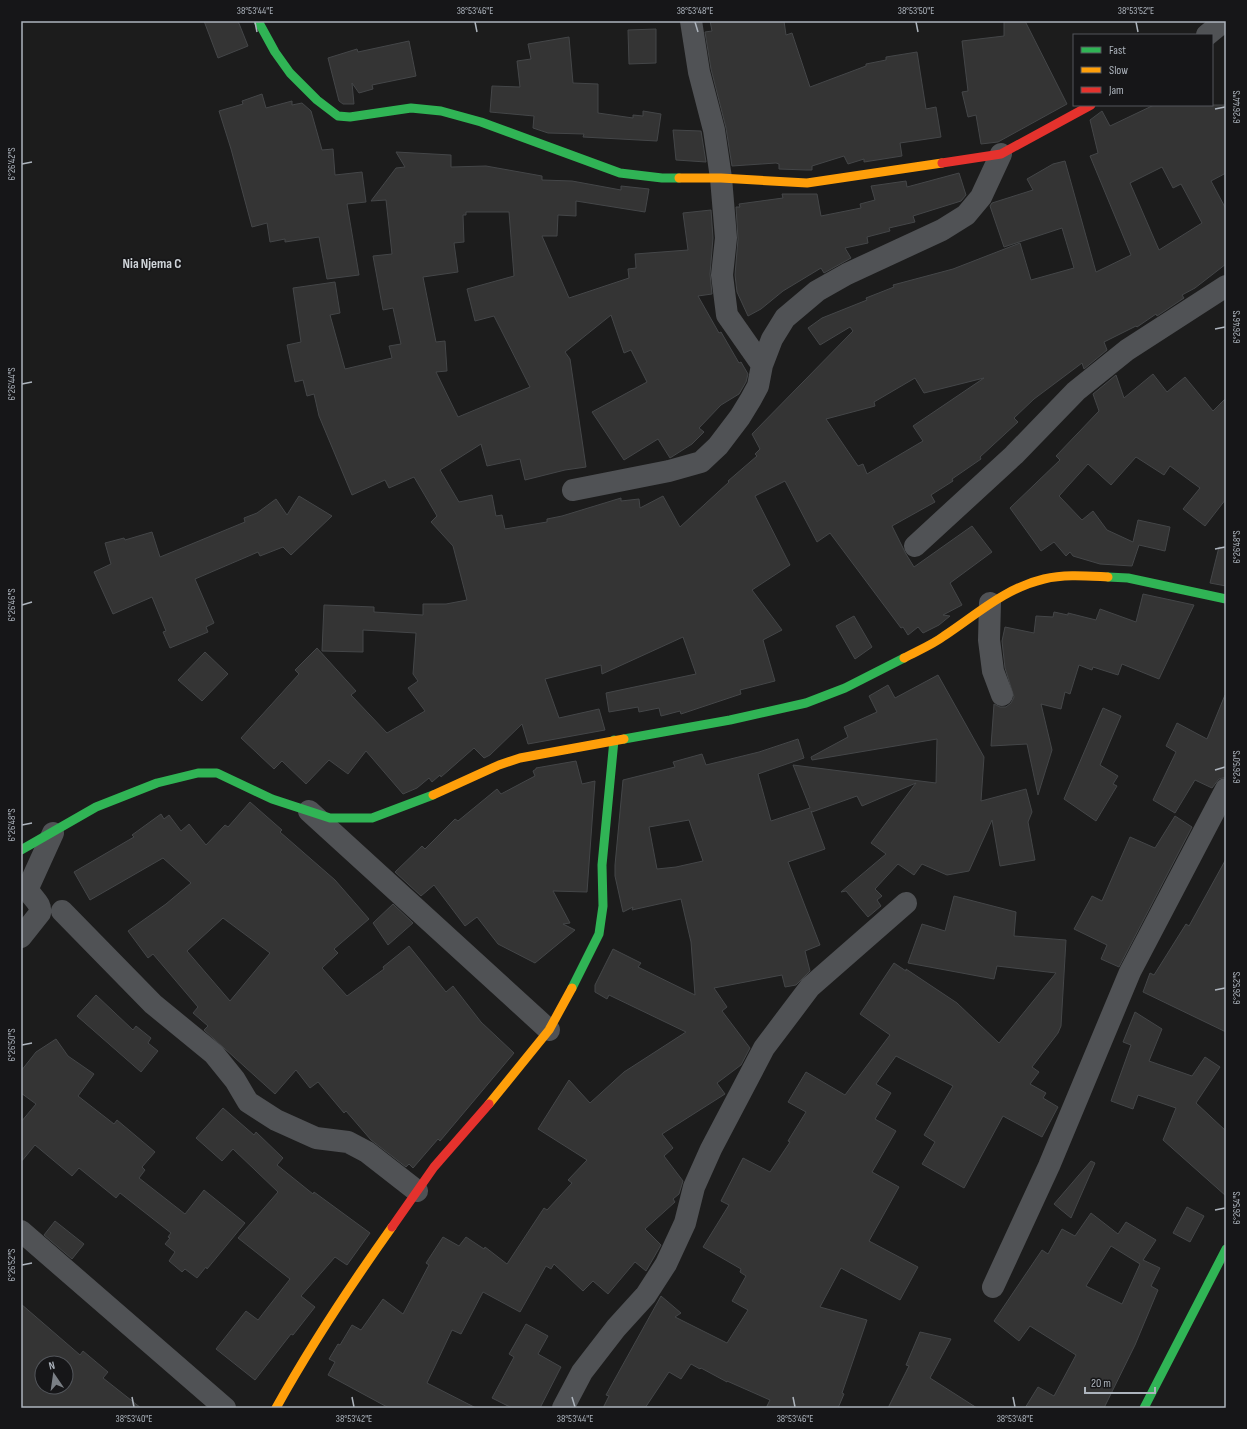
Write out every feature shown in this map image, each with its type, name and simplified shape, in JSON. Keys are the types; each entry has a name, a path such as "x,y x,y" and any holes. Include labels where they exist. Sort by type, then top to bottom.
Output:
{"street":[{"path":"258,21 275,52 290,73 317,100 338,116 350,117 410,108 441,111 481,122 620,173 662,178 721,178 807,183 1001,154 1089,106"},
{"path":"691,21 699,72 714,130 721,178 726,238 722,275 724,306 727,315 762,365"},
{"path":"1207,34 1224,21"},
{"path":"573,490 669,471 701,462 718,446 740,417 758,386 762,365 772,339 785,318 817,291 847,274 942,230 966,215 981,197 1001,154"},
{"path":"914,546 1014,455 1076,390 1127,350 1226,286"},
{"path":"21,850 96,808 157,783 206,771 217,773 272,799 330,818 372,818 422,800 499,764 520,758 737,718 806,703 845,688 943,637 990,603 1027,585 1051,578 1077,575 1128,578 1226,599"},
{"path":"990,603 989,640 993,672 1002,695"},
{"path":"276,1408 302,1362 351,1285 451,1145 493,1099 549,1030 586,962 599,934 603,906 602,865 614,740"},
{"path":"993,1287 1049,1166 1130,972 1226,789"},
{"path":"309,811 549,1030"},
{"path":"21,937 40,913 40,905 29,892 28,888 53,833"},
{"path":"563,1408 582,1372 616,1328 646,1295 666,1264 684,1223 694,1187 702,1168 764,1048 810,987 906,903"},
{"path":"62,911 152,1004 214,1054 235,1080 248,1102 276,1120 316,1138 348,1142 368,1152 417,1191"},
{"path":"21,1231 225,1408"},
{"path":"1144,1408 1226,1251"}],"building":[{"path":"204,21 238,21 248,46 218,58"},
{"path":"710,21 784,21 786,35 792,33 810,87 866,66 866,64 886,60 886,57 917,52 926,109 936,107 941,137 900,143 902,156 864,162 864,159 848,164 844,156 812,166 812,170 779,169 779,164 776,163 732,166 726,128 711,69 705,32 712,31"},
{"path":"1004,21 1025,21 1067,104 998,142 981,144 976,115 968,117 962,92 968,91 962,41 1004,36"},
{"path":"656,29 656,63 629,64 628,30"},
{"path":"569,37 573,83 598,84 598,113 633,118 633,115 643,116 643,111 661,114 657,141 583,137 584,134 548,133 533,128 534,116 490,112 492,86 520,87 517,61 531,59 528,44"},
{"path":"409,41 416,76 372,85 373,89 359,93 352,83 354,104 343,104 339,101 328,58 357,49 358,52"},
{"path":"262,94 266,108 292,101 292,105 302,103 311,111 322,150 333,149 335,175 362,172 366,202 347,204 359,275 327,279 319,237 285,242 285,239 270,242 267,223 252,227 219,111 243,104 242,101"},
{"path":"1226,105 1226,173 1211,181 1226,209 1226,264 1195,288 1182,295 1184,298 1157,316 1156,314 1137,327 1136,326 1104,342 1107,350 1084,369 1082,363 1034,399 1014,418 1018,422 980,457 981,459 952,479 953,481 931,495 935,502 892,526 914,567 972,526 992,552 950,583 962,605 943,615 950,616 939,625 923,633 918,627 908,635 903,627 901,628 830,533 817,542 785,481 755,496 790,565 752,590 782,630 763,640 775,681 740,690 741,694 681,714 680,711 661,716 659,708 639,712 638,707 609,712 606,693 696,674 683,637 602,674 601,665 545,679 559,718 599,709 605,730 528,744 522,724 490,755 484,758 474,748 441,777 440,775 432,782 429,778 417,788 403,794 366,751 348,774 329,760 306,784 282,761 274,769 241,738 299,674 295,670 317,648 356,691 351,695 387,733 425,711 408,688 418,681 413,674 416,633 363,630 363,652 322,651 324,605 374,607 374,612 423,615 423,604 446,604 467,600 453,546 431,522 437,516 414,477 389,488 385,480 352,495 319,416 314,394 307,396 303,380 295,382 287,345 301,342 293,288 335,282 340,313 330,315 345,369 392,358 389,346 401,344 393,308 383,310 373,256 392,254 386,200 371,201 396,168 405,167 396,152 451,155 451,167 486,166 542,176 542,180 572,181 621,190 621,186 649,189 645,212 576,201 576,216 558,215 557,236 542,236 569,298 629,278 628,269 636,268 635,254 688,250 683,213 711,210 713,238 710,274 712,294 698,296 719,333 721,332 739,363 741,362 748,374 746,382 739,394 721,405 699,428 704,432 692,444 670,458 658,439 624,460 592,412 647,382 631,350 624,353 611,315 565,352 570,359 586,467 565,470 525,480 520,459 487,466 481,444 440,470 459,502 492,495 496,516 502,515 505,529 547,522 547,519 562,516 621,498 621,501 639,499 640,508 663,496 680,527 729,482 728,481 757,456 755,454 760,449 752,434 853,331 850,327 820,345 808,328 822,318 867,300 866,298 894,287 893,285 953,269 1020,243 1031,280 1074,268 1062,228 1004,247 990,206 992,203 1033,190 1027,179 1053,164 1065,161 1096,272 1131,255 1090,156 1098,153 1090,120 1102,111 1110,126 1152,106","holes":["1162,167 1173,188 1181,184 1202,223 1159,250 1130,183","466,212 509,212 514,276 467,289 475,321 494,316 530,387 458,417 436,372 447,371 445,341 436,342 423,277 458,272 454,243 464,242 463,215 466,215","915,378 924,393 984,378 913,426 923,441 867,474 863,464 858,466 826,419 875,406 874,402"]},
{"path":"673,130 701,131 706,162 676,160"},
{"path":"959,173 966,195 961,201 913,216 915,222 889,228 890,231 867,237 868,243 845,248 851,258 824,273 821,268 783,291 761,309 748,316 737,292 735,275 738,239 736,207 740,207 739,204 783,198 782,194 817,194 821,216 861,208 860,204 875,200 871,186 906,181 907,187"},
{"path":"1153,374 1167,392 1185,377 1213,411 1226,398 1226,499 1205,526 1183,509 1200,488 1170,466 1164,475 1136,457 1111,485 1088,464 1059,496 1082,520 1093,511 1107,530 1133,542 1138,520 1170,527 1165,551 1139,545 1132,566 1100,564 1073,556 1070,552 1066,556 1054,542 1041,551 1010,508 1060,460 1056,456 1099,411 1093,394 1116,375 1124,398"},
{"path":"299,496 332,516 291,555 283,547 260,556 258,552 195,579 214,623 206,627 208,632 170,648 163,632 166,631 152,597 113,614 94,572 111,564 105,543 124,538 125,540 152,532 160,557 245,522 244,518 257,513 276,499 287,515"},
{"path":"1219,547 1226,548 1226,586 1210,583"},
{"path":"1143,594 1194,605 1159,679 1122,664 1118,675 1093,667 1092,670 1079,665 1070,694 1065,692 1061,709 1041,704 1052,750 1038,795 1027,744 991,746 994,704 1000,707 1006,707 1011,703 1014,697 1005,668 1002,641 1005,627 1034,633 1036,616 1053,617 1054,612 1068,615 1068,613 1096,620 1100,609 1136,622"},
{"path":"854,616 872,647 855,659 836,626"},
{"path":"205,652 228,674 202,701 178,680"},
{"path":"938,675 984,757 981,801 1026,789 1032,812 1028,822 1035,860 1000,866 992,820 969,871 947,875 922,864 914,875 898,864 875,889 882,896 877,900 881,906 868,917 846,891 841,892 886,854 871,843 916,783 862,806 857,796 812,812 811,811 825,849 788,862 820,945 805,951 810,971 796,985 785,987 782,975 714,988 727,1007 722,1011 750,1048 741,1065 717,1083 725,1094 662,1134 673,1148 664,1156 683,1181 679,1194 673,1199 675,1202 645,1229 661,1245 646,1271 635,1262 608,1294 593,1281 583,1291 554,1264 551,1269 546,1266 520,1312 483,1292 461,1334 452,1330 427,1383 476,1408 389,1408 328,1375 335,1362 329,1359 338,1344 340,1345 352,1325 361,1330 383,1299 403,1314 429,1265 426,1263 443,1237 459,1246 466,1237 484,1249 485,1247 507,1264 544,1208 547,1210 572,1183 568,1180 587,1160 538,1129 569,1080 590,1103 624,1072 686,1032 609,995 607,999 595,992 595,985 613,949 641,963 638,967 695,995 691,942 681,899 632,910 633,907 623,912 615,876 615,865 623,780 675,767 673,762 702,754 706,765 759,752 798,739 804,758 758,774 771,821 810,808 793,765 936,783 937,739 812,760 811,757 848,737 844,727 877,712 869,696 888,685 895,698","holes":["689,820 703,861 676,867 657,869 649,827"]},
{"path":"1225,695 1226,777 1219,779 1212,788 1195,780 1175,813 1153,800 1176,752 1166,746 1177,723 1207,739"},
{"path":"1103,708 1121,716 1100,765 1118,776 1113,784 1117,786 1096,821 1064,799"},
{"path":"576,761 582,784 595,781 587,892 553,891 570,923 563,924 575,930 535,963 498,944 477,917 465,926 434,885 421,896 395,872 422,846 425,849 455,819 458,821 497,789 501,794 535,776 533,771 536,768"},
{"path":"250,802 282,830 280,832 335,880 369,919 334,949 338,953 322,968 347,996 384,969 383,967 409,946 446,992 453,986 481,1022 514,1053 440,1141 438,1139 413,1168 409,1164 406,1167 371,1140 346,1111 344,1113 318,1082 310,1088 296,1070 275,1094 204,1030 208,1026 193,1013 198,1007 153,954 148,958 128,931 166,904 191,883 163,858 90,900 74,872 134,837 132,835 161,814 164,819 169,815 181,831 189,824 206,845 225,825 228,827","holes":["223,918 270,953 230,1001 187,951"]},
{"path":"1175,816 1192,827 1119,967 1101,959 1107,945 1074,929 1092,896 1102,901 1130,837 1155,848"},
{"path":"1226,859 1226,1032 1143,992 1150,973 1154,975 1186,924 1189,926"},
{"path":"954,896 1016,912 1014,936 1066,940 1061,1026 1058,1033 1032,1067 1039,1072 1030,1084 1046,1093 1043,1098 1058,1107 1042,1137 1003,1116 964,1188 922,1164 935,1142 924,1135 953,1086 896,1056 876,1084 891,1093 875,1119 896,1131 872,1172 899,1187 869,1241 918,1267 900,1300 841,1268 820,1307 867,1320 842,1393 844,1394 838,1408 766,1408 770,1400 727,1382 691,1364 681,1379 669,1372 645,1408 603,1408 609,1396 606,1395 661,1296 681,1313 675,1317 727,1343 748,1310 732,1301 746,1276 740,1272 741,1269 703,1247 729,1205 721,1201 743,1158 770,1172 790,1142 788,1141 806,1112 788,1102 806,1072 845,1095 890,1035 860,1014 894,963 906,971 906,969 957,1003 999,1043 1056,973 997,966 994,979 908,963 922,924 945,931"},
{"path":"393,904 413,923 388,945 373,923"},
{"path":"96,995 133,1030 136,1026 151,1038 148,1043 158,1051 141,1072 77,1016"},
{"path":"1135,1012 1162,1029 1149,1061 1192,1076 1205,1057 1220,1067 1196,1103 1226,1131 1226,1196 1163,1140 1176,1108 1138,1095 1133,1109 1111,1101 1131,1045 1123,1042"},
{"path":"56,1039 68,1056 94,1074 78,1096 114,1124 117,1120 155,1152 142,1167 145,1170 139,1178 185,1214 204,1190 245,1223 207,1269 206,1267 197,1278 185,1269 182,1272 169,1261 175,1252 165,1244 170,1238 168,1237 171,1233 120,1193 116,1198 79,1168 72,1176 35,1145 21,1162 21,1122 36,1104 21,1093 21,1071 36,1052"},
{"path":"223,1108 254,1135 256,1132 283,1158 277,1165 313,1194 314,1192 370,1233 347,1265 335,1257 301,1296 315,1307 293,1335 291,1334 255,1380 216,1349 246,1311 258,1320 290,1279 238,1238 278,1192 233,1149 222,1161 196,1138"},
{"path":"1091,1161 1095,1163 1071,1218 1054,1204"},
{"path":"1187,1207 1204,1216 1190,1242 1173,1233"},
{"path":"1091,1213 1118,1234 1126,1222 1156,1240 1143,1260 1160,1268 1151,1286 1158,1290 1135,1345 1104,1408 1025,1408 1038,1387 1054,1396 1076,1355 1030,1326 1019,1341 994,1321 1042,1250 1048,1254 1062,1229 1075,1236","holes":["1111,1246 1140,1264 1122,1304 1086,1286"]},
{"path":"55,1221 84,1244 72,1259 44,1235"},
{"path":"21,1304 80,1355 83,1351 108,1372 103,1378 141,1408 21,1408"},
{"path":"526,1324 548,1336 538,1354 561,1367 540,1408 512,1408 492,1398 514,1357 509,1354"},
{"path":"920,1332 951,1339 930,1378 977,1408 888,1408 909,1366 906,1365"}],"traffic: fast":[{"path":"258,21 275,52 290,73 317,100 338,116 350,117 411,108 441,111 481,122 620,173 662,178 679,178"},
{"path":"1108,577 1128,578 1226,599"},
{"path":"624,739 730,720 806,703 845,688 904,658"},
{"path":"572,988 599,934 603,906 602,865 614,740"},
{"path":"21,850 96,807 157,783 198,773 217,773 272,799 330,818 372,818 433,795"},
{"path":"1144,1408 1226,1249"}],"traffic: slow":[{"path":"679,178 721,178 807,183 942,163"},
{"path":"904,658 939,639 1004,595 1030,583 1060,576 1108,577"},
{"path":"433,795 499,765 520,758 624,739"},
{"path":"489,1104 549,1030 572,988"},
{"path":"276,1408 331,1316 392,1227"}],"traffic: jam":[{"path":"942,163 1001,154 1089,106"},
{"path":"392,1227 434,1167 489,1104"}],"district":[{"name":"Nia Njema C","path":"152,263"}]}
